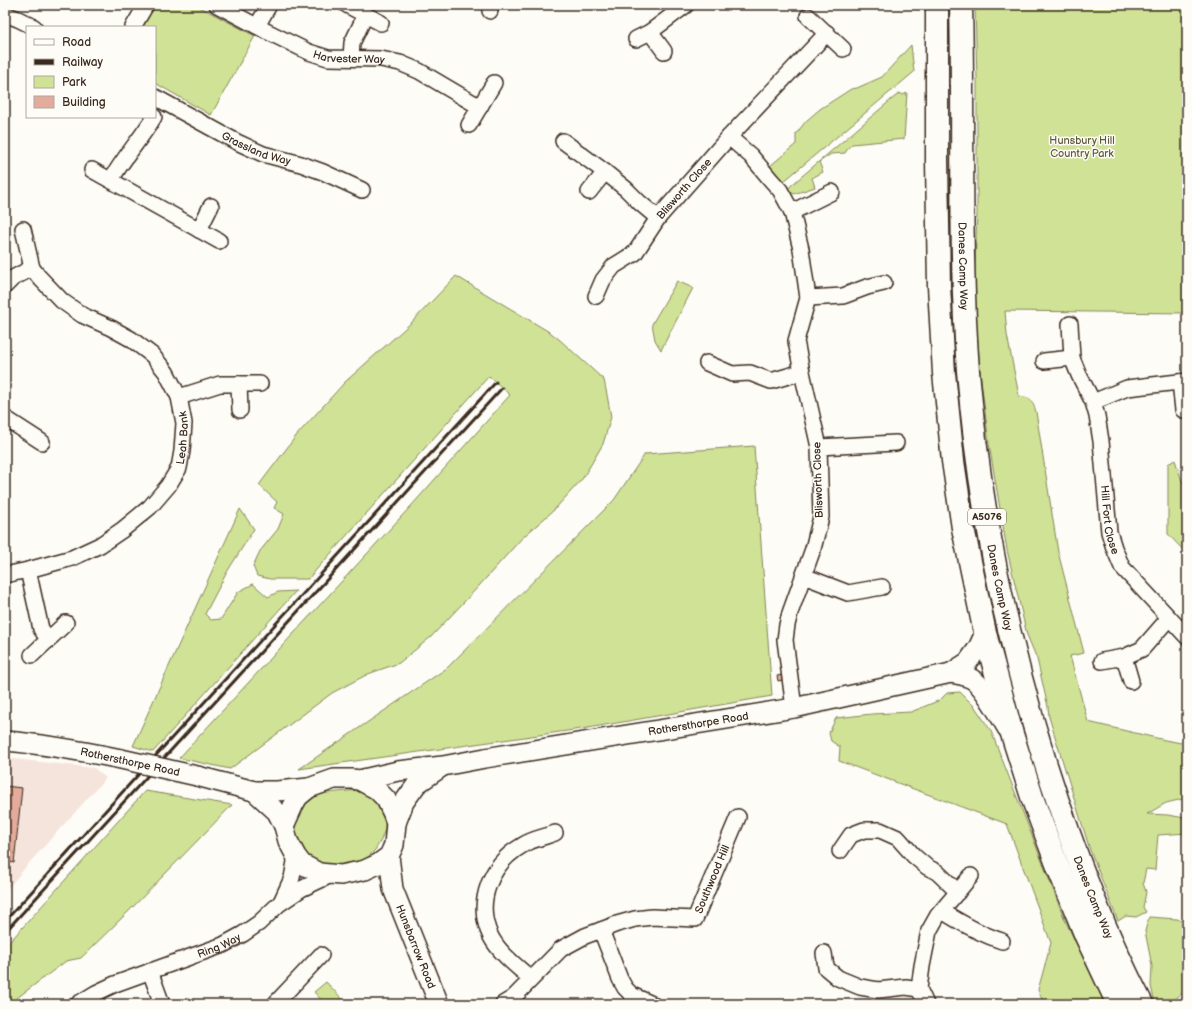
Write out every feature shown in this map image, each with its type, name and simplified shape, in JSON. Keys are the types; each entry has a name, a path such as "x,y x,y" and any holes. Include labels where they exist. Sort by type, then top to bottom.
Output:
{"highway":[{"name":"Danes Camp Way","path":"937,5 939,278 944,373 953,461 963,528 985,634 1012,734 1033,800 1086,936 1118,1004"},
{"name":"Danes Camp Way","path":"961,5 963,282 968,372 976,454 990,536 1018,668 1058,803 1077,858 1104,923 1142,1004"}],"street":[{"path":"134,26 146,5"},
{"name":"Harvester Way","path":"217,5 310,52 328,58 381,59 400,63 419,71 480,107"},
{"path":"257,26 268,5"},
{"path":"347,5 365,16 381,23"},
{"path":"636,39 650,32 686,5"},
{"path":"5,14 18,18 32,26"},
{"path":"351,58 352,43 365,16"},
{"path":"808,16 843,49"},
{"path":"650,32 664,51"},
{"name":"Blisworth Close","path":"596,296 603,280 614,266 635,253 658,218 729,137 827,33"},
{"path":"469,125 494,83"},
{"path":"156,112 159,99"},
{"name":"Grassland Way","path":"159,99 237,142 263,154 301,164 323,172 362,190"},
{"path":"111,180 154,118"},
{"name":"Blisworth Close","path":"729,137 755,161 780,190 792,212 801,248 808,298 796,341 819,447 821,517 813,549 790,613 785,640 794,708"},
{"path":"563,141 626,189 658,218"},
{"path":"92,170 219,241"},
{"path":"589,192 605,172"},
{"path":"792,212 832,192"},
{"path":"199,230 211,206"},
{"path":"5,286 13,278 32,268 23,229"},
{"name":"Leah Bank","path":"5,575 72,558 100,545 122,530 150,507 168,486 179,468 182,451 184,423 179,397 166,372 152,355 131,339 82,315 62,301 44,283 32,268"},
{"path":"808,298 844,296 867,287 884,283"},
{"name":"Hill Fort Close","path":"1070,324 1072,358 1093,402 1097,416 1101,441 1109,532 1114,548 1122,567 1187,637"},
{"path":"1044,361 1072,358"},
{"path":"707,363 732,374 750,373 771,381 802,372"},
{"path":"1093,402 1127,388 1184,382 1183,410"},
{"path":"179,397 220,384 260,384"},
{"path":"239,384 240,410"},
{"path":"5,418 42,442"},
{"path":"819,447 896,443"},
{"path":"28,570 41,629 49,640"},
{"path":"804,576 848,593 882,587"},
{"path":"1102,661 1124,657 1142,649 1169,618"},
{"path":"32,655 66,623"},
{"name":"Rothersthorpe Road","path":"951,673 968,662 978,648 985,634"},
{"path":"1124,657 1132,681"},
{"name":"Rothersthorpe Road","path":"359,780 398,771 443,766 794,708 951,673 963,674 979,684 1012,734"},
{"name":"Rothersthorpe Road","path":"5,741 26,742 121,759 197,776 254,791"},
{"name":"Rothersthorpe Road","path":"389,856 394,845 396,823 404,802 417,784 443,766"},
{"name":"Rothersthorpe Road","path":"284,826 298,797 309,788 334,779 359,780 376,789 386,799 396,823"},
{"path":"254,791 277,791 309,788"},
{"path":"254,791 277,812 284,826 288,841 302,864 319,873 341,875 364,870 378,864 389,856"},
{"name":"Southwood Hill","path":"503,1004 513,998 562,949 585,936 635,919 652,917 695,919 738,817"},
{"path":"840,851 851,835 864,830 880,830 898,838 914,856 927,867 937,872 958,892"},
{"path":"531,979 503,953 492,938 486,922 484,903 488,885 496,868 508,856 524,844 555,833"},
{"path":"280,904 292,878 296,856"},
{"name":"Hunsbarrow Road","path":"389,856 393,889 439,1004"},
{"path":"364,870 393,889"},
{"name":"Ring Way","path":"78,1004 115,984 224,945 244,934 280,904 301,889 331,875"},
{"path":"926,1004 919,989 929,931 938,915 971,876"},
{"path":"942,911 987,937 1002,941"},
{"path":"601,930 625,988 632,995 652,1004"},
{"path":"824,953 826,968 838,978 860,987 878,990 906,987 919,989"},
{"path":"275,1004 322,955"},
{"path":"150,971 162,1004"}],"shaded area":[{"path":"5,758 94,768 106,778 29,863 5,892"}],"green space":[{"path":"155,5 196,5 255,36 211,115 156,84 156,26 144,26"},
{"name":"Hunsbury Hill Country Park","path":"975,5 1187,5 1187,313 1005,311 1007,335 1019,396 1026,397 1031,400 1036,412 1058,552 1084,653 1070,656 1088,722 1187,744 1187,798 1166,803 1147,814 1187,817 1187,833 1158,835 1155,870 1146,869 1143,883 1146,892 1143,907 1146,912 1136,917 1126,916 1118,921 1090,850 1049,717 1037,659 1027,635 1007,550 989,444 980,371 974,292 977,213 977,80"},
{"path":"911,45 914,72 783,182 770,166 796,144 796,134 806,121 820,109 851,89 857,88 882,77"},
{"path":"900,93 903,95 907,93 904,139 852,144 845,153 831,154 819,162 823,172 812,178 815,187 794,194 787,189 892,99"},
{"path":"456,276 551,333 604,380 611,417 603,444 583,478 554,510 522,538 431,637 399,663 368,674 332,693 230,769 179,758 412,505 510,395 489,376 308,579 270,579 257,576 253,566 260,551 278,529 284,514 274,508 277,502 259,485 296,436 345,382 412,322"},
{"path":"677,281 693,288 661,350 655,340 652,324"},
{"path":"754,446 772,696 588,728 299,769 447,668 614,500 645,454"},
{"path":"1175,460 1182,481 1187,488 1187,554 1168,534 1168,464"},
{"path":"240,509 254,529 227,572 205,614 211,620 221,619 238,592 253,584 268,597 278,592 296,591 153,752 133,746"},
{"path":"960,692 975,707 991,731 1065,920 1105,1004 1044,1004 1038,990 1051,943 1007,824 839,761 840,747 831,741 829,733 836,718 911,712 940,700 947,693"},
{"path":"359,790 374,800 385,819 385,829 375,850 368,857 359,862 329,866 310,858 302,849 298,840 295,824 305,803 314,797 326,793"},
{"path":"145,791 232,805 81,958 66,961 9,1004 5,1004 5,947"},
{"path":"1149,917 1177,919 1187,923 1187,990 1171,1002 1172,1004 1156,1004 1154,999 1151,986 1152,966 1145,931"},
{"path":"326,982 347,1004 325,1004 314,992"}],"building":[{"path":"782,675 783,680 778,681 777,676"},
{"path":"5,786 22,788 14,863 5,861"}],"railway":[{"path":"5,921 496,382"},
{"path":"5,932 502,388"}]}
